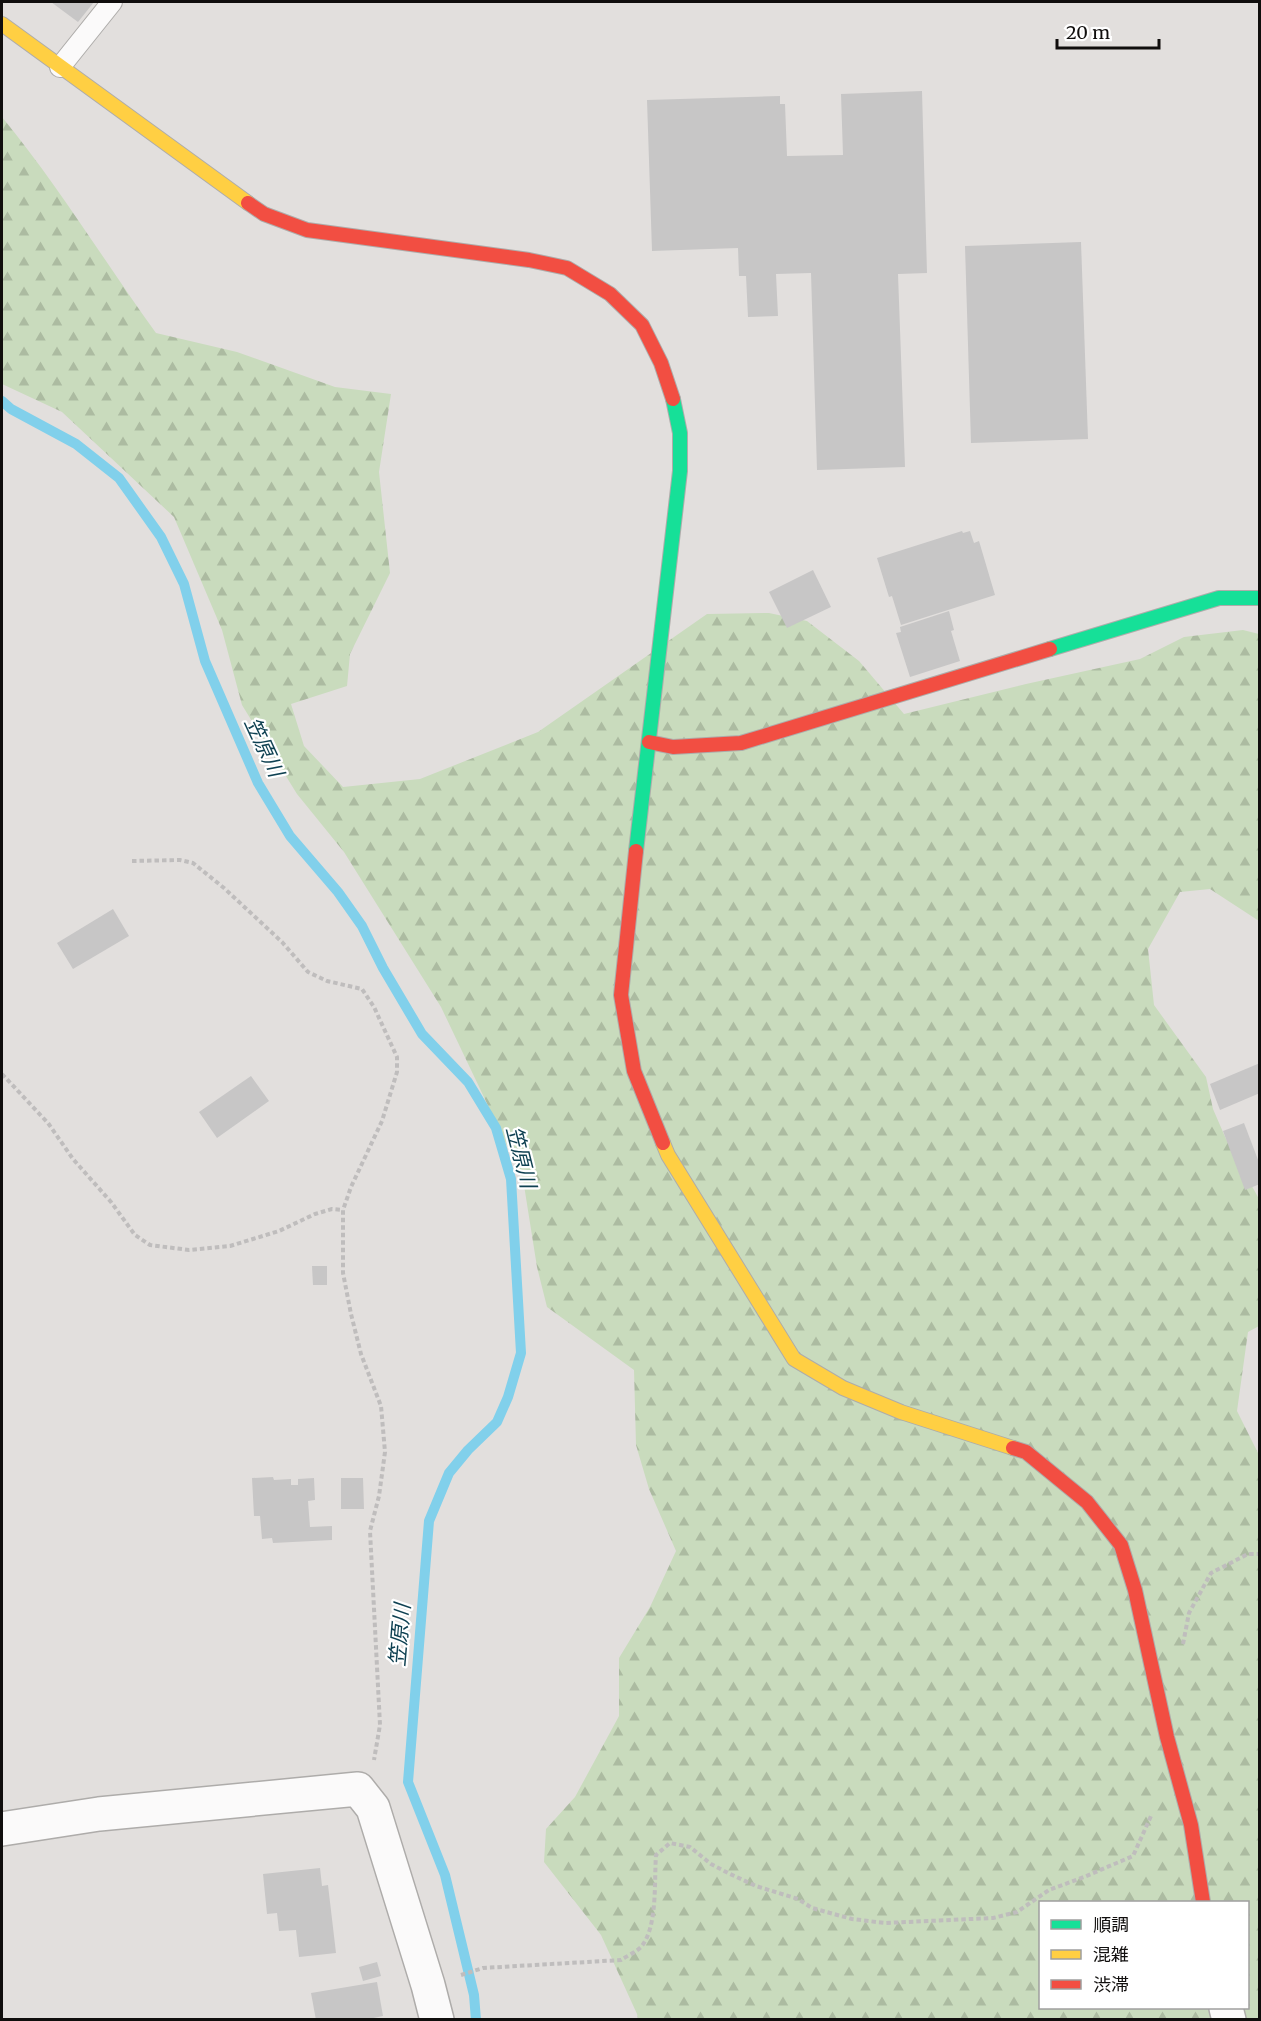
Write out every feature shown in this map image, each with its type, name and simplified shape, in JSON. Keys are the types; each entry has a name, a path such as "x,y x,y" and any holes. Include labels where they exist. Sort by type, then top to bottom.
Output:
{"street":[{"path":"2,24 264,214 307,230 529,260 567,268 610,294 642,325 661,363 672,395 680,433 680,471 621,995 634,1071 668,1155 794,1359 843,1388 901,1412 1026,1452 1087,1502 1121,1545 1135,1590 1167,1737 1191,1825 1203,1901"},
{"path":"648,742 674,747 741,743 1219,598 1260,598"},
{"path":"2,1829 99,1814 358,1789 373,1808 437,2019"}],"lane":[{"path":"60,67 112,2"}],"path":[{"path":"132,861 180,860 193,863 224,888 282,942 308,972 327,981 362,989 374,1007 397,1057 398,1072 382,1121 360,1166 343,1210 343,1273 361,1354 381,1406 384,1452 379,1496 370,1531 380,1725 373,1767 358,1789"},
{"path":"2,1074 48,1123 73,1159 111,1202 135,1235 150,1245 189,1250 230,1246 279,1231 315,1214 332,1209 343,1210"},
{"path":"1183,1647 1189,1613 1211,1573 1248,1554 1260,1554"},
{"path":"428,1985 483,1968 621,1960 639,1949 648,1936 653,1919 656,1855 670,1843 690,1847 711,1864 756,1886 798,1899 812,1908 852,1918 885,1923 993,1918 1017,1912 1049,1890 1133,1856 1151,1819 1153,1808"}],"green space":[{"path":"2,117 62,196 156,333 237,352 335,387 391,394 379,472 390,573 350,654 347,686 291,704 304,746 343,787 420,779 538,732 707,614 769,613 807,621 859,661 904,714 1140,659 1184,637 1243,630 1259,634 1259,921 1210,889 1180,892 1148,949 1154,1005 1206,1077 1213,1109 1226,1139 1259,1199 1259,1326 1248,1332 1237,1411 1260,1457 1259,2019 638,2019 601,1935 544,1862 546,1829 575,1797 619,1716 619,1658 650,1607 676,1551 649,1489 636,1445 634,1370 547,1307 537,1267 523,1179 441,1007 344,852 297,794 242,705 222,630 174,517 62,412 2,384"}],"building":[{"path":"51,2 94,2 78,22"},
{"path":"922,91 927,273 898,274 905,467 817,470 811,273 776,274 778,316 748,317 746,276 739,276 738,248 652,251 647,100 780,96 780,104 785,104 787,156 843,155 841,94"},
{"path":"1081,242 1088,439 971,443 965,246"},
{"path":"962,531 963,533 970,531 974,543 979,541 995,595 901,625 892,596 889,597 877,558"},
{"path":"813,570 831,607 787,628 769,592"},
{"path":"949,611 954,630 951,631 960,661 910,677 896,633 901,632 900,627"},
{"path":"113,909 129,936 73,969 57,943"},
{"path":"1260,1063 1260,1093 1220,1110 1210,1084"},
{"path":"251,1076 269,1101 217,1138 199,1112"},
{"path":"1244,1123 1260,1165 1260,1184 1245,1190 1223,1131"},
{"path":"312,1266 327,1266 327,1285 313,1285"},
{"path":"273,1477 274,1480 291,1479 291,1485 298,1485 298,1479 314,1478 315,1500 308,1501 310,1527 332,1526 332,1540 273,1543 272,1538 262,1539 260,1516 254,1516 252,1478"},
{"path":"341,1478 363,1478 364,1509 341,1509"},
{"path":"320,1868 322,1886 328,1885 336,1953 299,1957 296,1930 279,1931 277,1913 267,1914 263,1874"},
{"path":"377,1962 381,1976 363,1981 359,1967"},
{"path":"377,1982 383,2016 364,2020 316,2020 311,1993"}],"waterway":[{"name":"笠原川","path":"2,401 11,409 76,444 119,478 161,537 184,584 205,661 258,783 290,836 338,892 362,926 383,968 422,1034 468,1082 496,1128 511,1179 521,1353 508,1397 497,1422 468,1450 449,1473 429,1521 408,1782 445,1875 474,1995 476,2020"}],"traffic: fast":[{"path":"636,851 680,471 680,433 673,399"},
{"path":"1050,649 1219,598 1260,598"}],"traffic: slow":[{"path":"2,24 248,203"},
{"path":"663,1143 668,1155 794,1359 843,1388 901,1412 1013,1448"}],"traffic: jam":[{"path":"248,203 264,214 307,230 529,260 567,268 610,294 642,325 661,363 673,399"},
{"path":"649,742 673,747 741,743 1050,649"},
{"path":"636,851 621,995 634,1071 663,1143"},
{"path":"1013,1448 1026,1452 1087,1502 1121,1545 1135,1590 1167,1737 1191,1825 1203,1901"}]}
